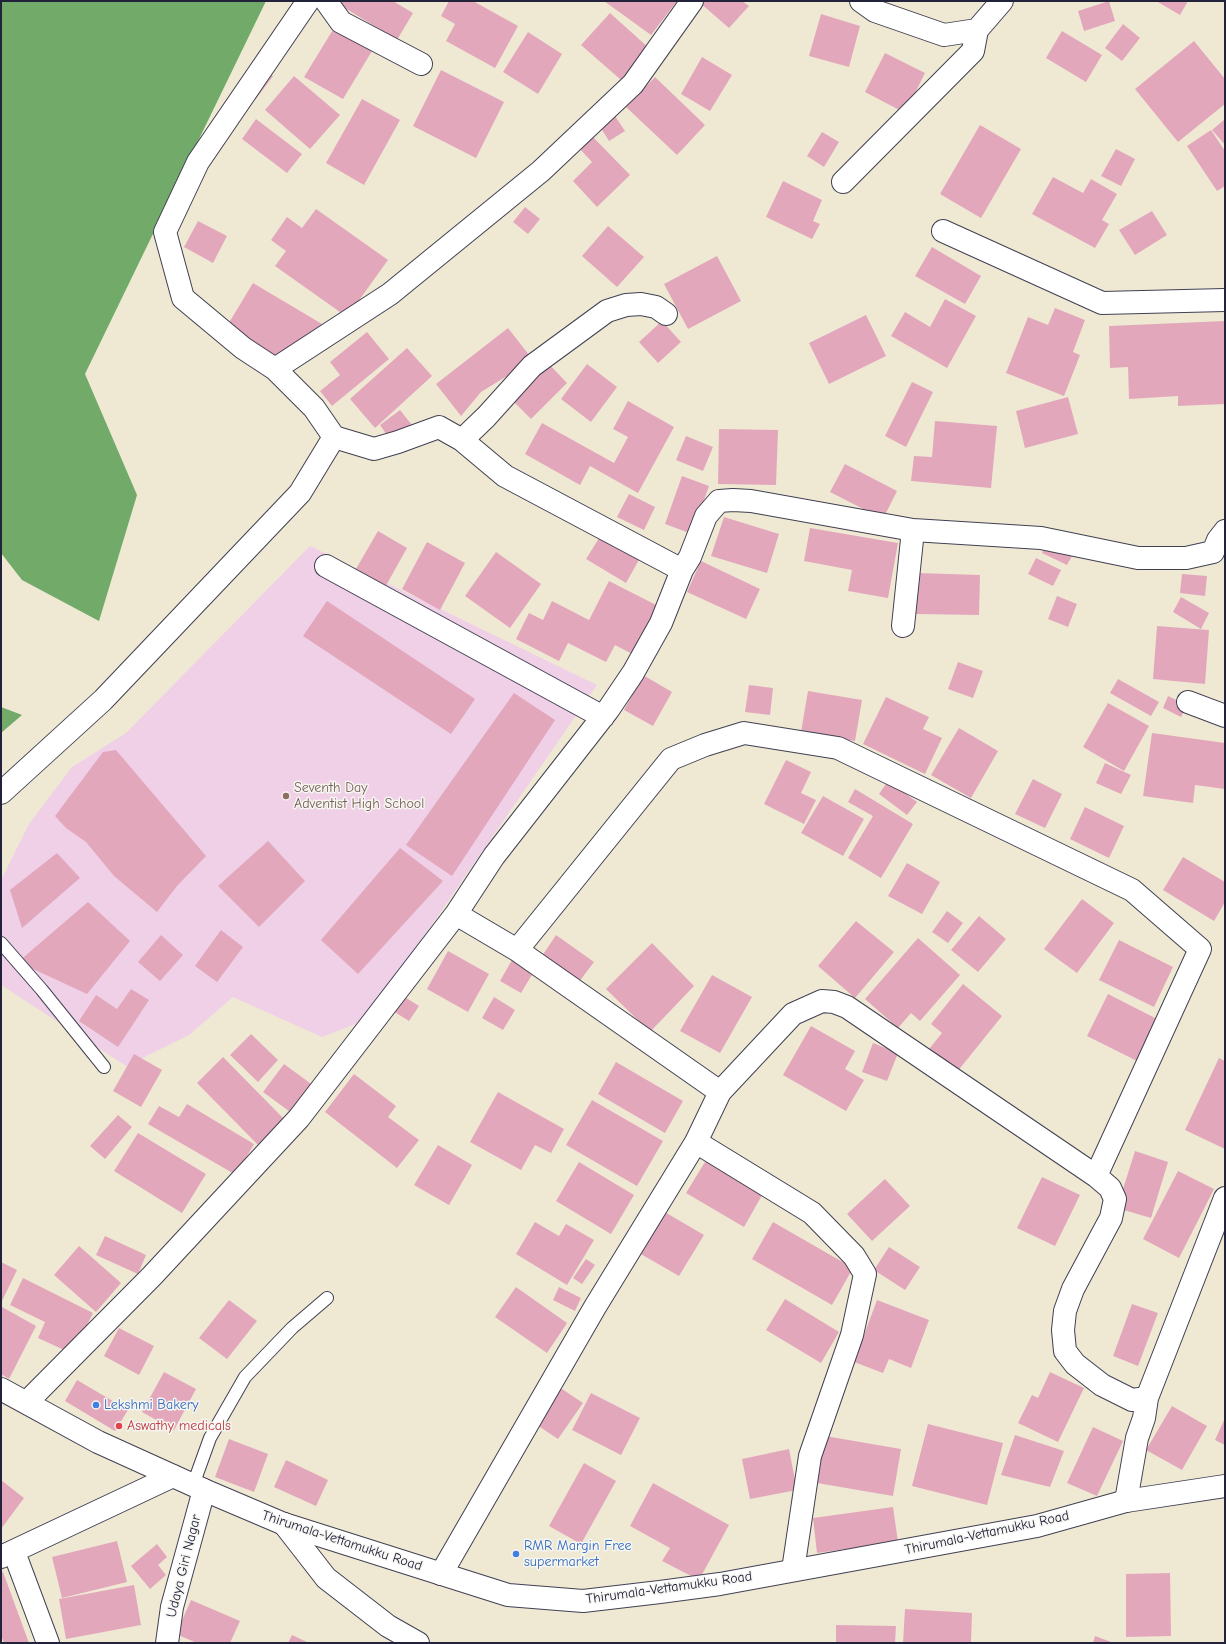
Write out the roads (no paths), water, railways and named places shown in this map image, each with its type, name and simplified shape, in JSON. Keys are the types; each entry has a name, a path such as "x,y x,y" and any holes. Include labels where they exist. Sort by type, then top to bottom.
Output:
{"street":[{"path":"308,1 198,162 165,232 183,298 243,348 275,369 314,408 334,437 374,448 398,442 439,426 462,440 505,476 682,570"},
{"path":"326,1 341,22 421,64"},
{"path":"275,369 390,294 541,171 633,84 692,1"},
{"path":"861,1 875,11 944,35 977,30"},
{"path":"843,182 973,51 977,30 1002,1"},
{"path":"943,231 1102,303 1225,300"},
{"path":"462,440 486,417 532,366 607,311 626,305 641,304 656,307 666,314"},
{"path":"1,793 103,700 300,493 334,437"},
{"path":"27,1402 152,1276 299,1118 456,914 494,856 603,717 633,673 661,623 706,516 719,501 733,500 758,502 913,530 1042,538 1138,558 1186,558 1213,552 1218,540 1225,531"},
{"path":"904,626 913,530"},
{"path":"326,566 603,717"},
{"path":"1188,702 1225,716"},
{"path":"516,950 671,759 705,745 744,733 838,748 1132,890 1200,949 1096,1176"},
{"path":"456,914 516,950 720,1092"},
{"path":"441,1574 595,1307 696,1142 720,1092 793,1014 822,1001 834,1002 847,1007 1096,1176 1110,1188 1115,1199 1111,1218 1074,1289 1065,1310 1063,1330 1065,1351 1075,1364 1102,1386 1132,1400 1147,1398"},
{"path":"696,1142 812,1214 854,1256 865,1274 852,1335 810,1456 792,1570"},
{"path":"1126,1501 1137,1438 1144,1418 1147,1398 1225,1198"},
{"name":"Thirumala-Vettamukku Road","path":"1,1389 98,1442 198,1488 284,1524 508,1595 583,1601 675,1590 792,1570 1037,1526 1126,1501 1225,1486"},
{"path":"48,1643 8,1554 173,1476"},
{"name":"Udaya Giri Nagar","path":"167,1643 172,1608 198,1488"},
{"path":"284,1524 326,1578 388,1626 418,1643"}],"lane":[{"path":"1,943 42,990 104,1067"},
{"path":"198,1488 210,1438 245,1377 292,1328 327,1298"}],"place":[{"name":"Seventh Day Adventist High School","path":"286,796"},
{"name":"Lekshmi Bakery","path":"96,1405"},
{"name":"Aswathy medicals","path":"119,1426"},
{"name":"RMR Margin Free supermarket","path":"516,1554"}]}
